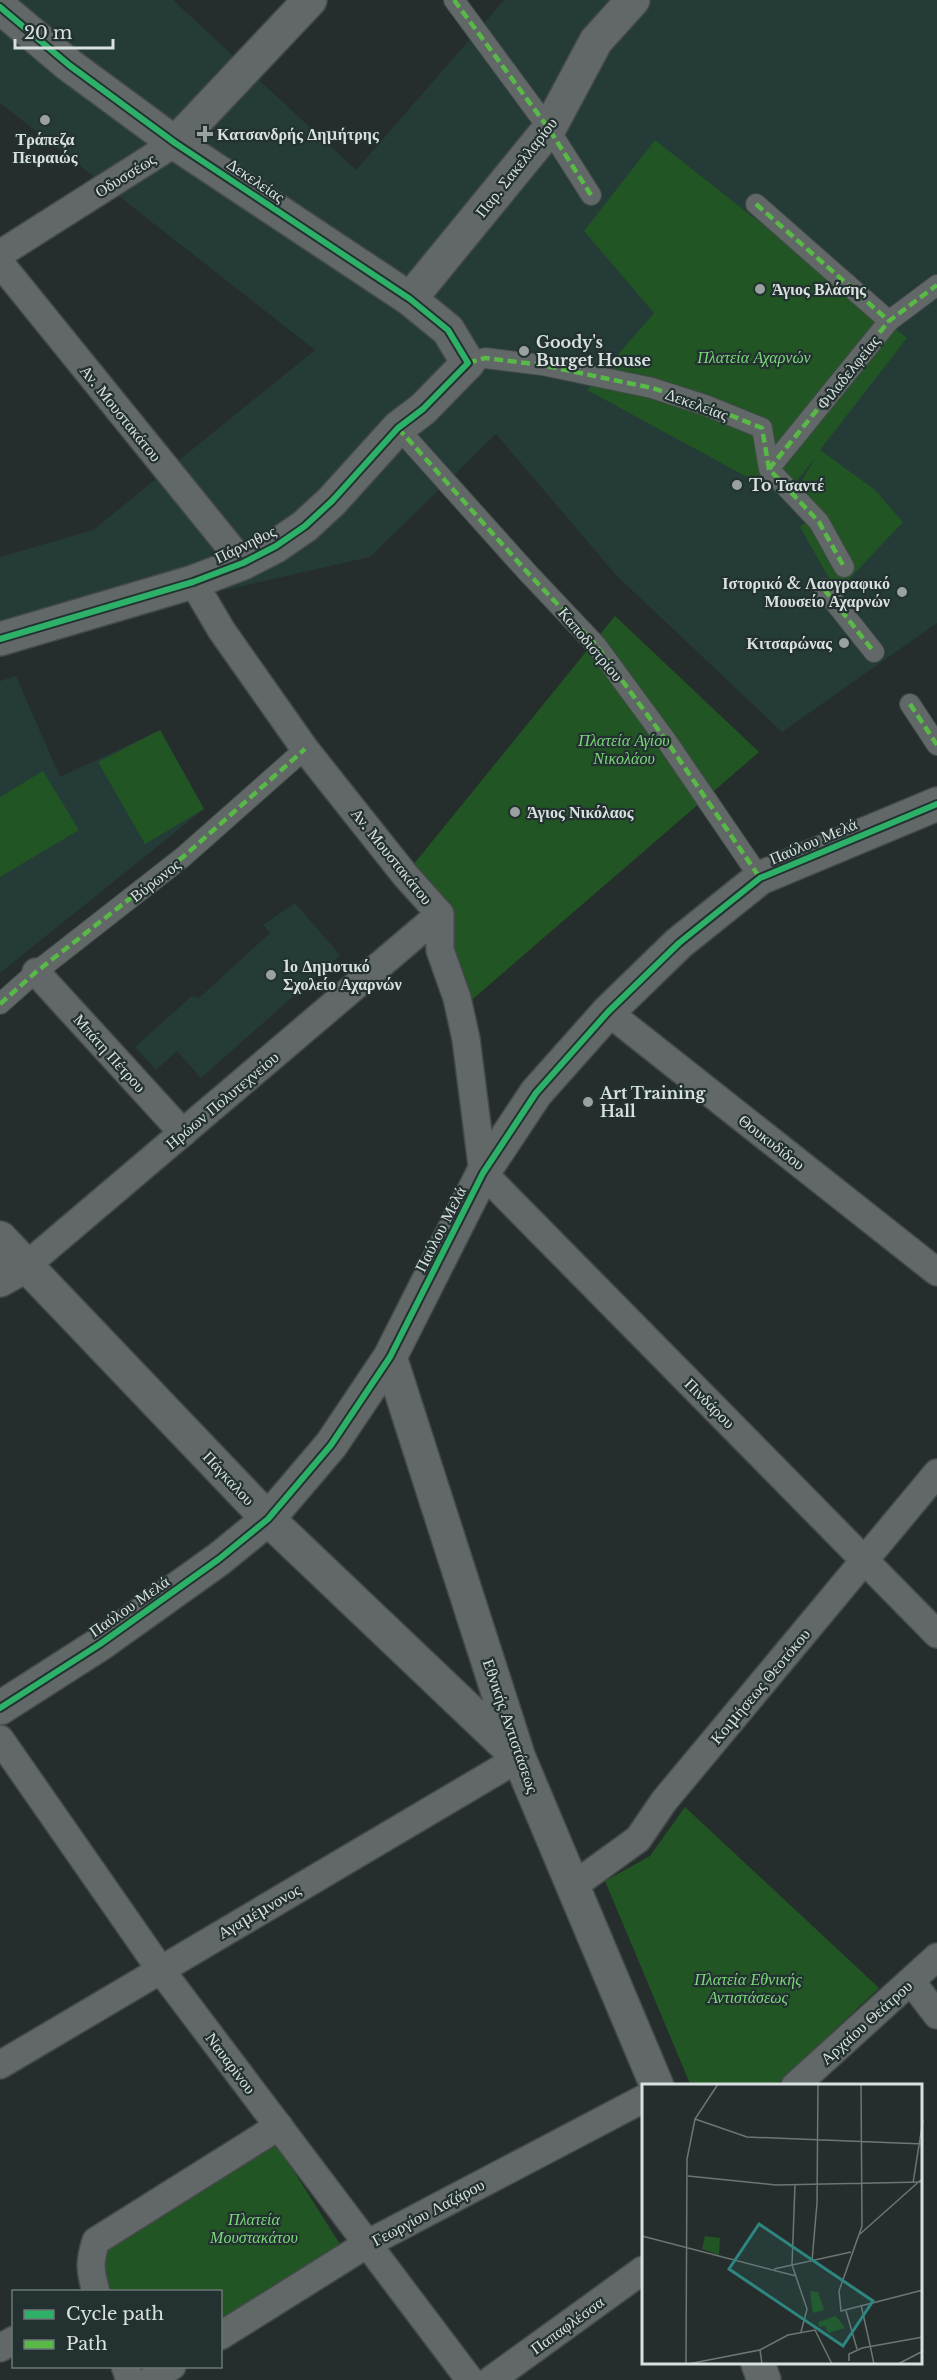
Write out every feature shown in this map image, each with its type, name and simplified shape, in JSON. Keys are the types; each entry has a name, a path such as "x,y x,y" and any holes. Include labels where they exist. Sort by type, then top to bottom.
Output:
{"street":[{"name":"Οδυσσέως","path":"0,254 175,143 309,0"},
{"path":"454,0 549,129 591,195"},
{"name":"Παρ. Σακελλαρίου","path":"410,299 549,129 596,41 633,0"},
{"name":"Δεκελείας","path":"0,7 69,65 175,143 410,299 448,330 458,373 485,358 542,365 652,388 705,405 762,428 768,469"},
{"path":"756,204 889,321"},
{"name":"Αν. Μουστακάτου","path":"0,263 243,563"},
{"name":"Φιλαδελφείας","path":"768,469 889,321 937,285"},
{"name":"Πάρνηθος","path":"0,639 193,582 243,563 276,546 305,526 332,501 398,428 458,373"},
{"name":"Καποδιστρίου","path":"398,428 596,645 668,742 760,878"},
{"path":"768,469 819,522 844,567"},
{"name":"Αν. Μουστακάτου","path":"193,582 222,631 304,749 405,875 440,914 440,950 457,998 466,1039 483,1173"},
{"path":"824,589 874,652"},
{"path":"910,704 937,744"},
{"name":"Βύρωνος","path":"0,1004 36,972 183,857 304,749"},
{"name":"Παύλου Μελά","path":"0,1708 100,1644 219,1559 268,1520 331,1445 390,1358 483,1173 536,1093 608,1012 680,944 760,878 937,804"},
{"name":"Ηρώων Πολυτεχνείου","path":"13,1273 183,1133 440,914"},
{"name":"Μπάτη Πέτρου","path":"36,972 183,1133"},
{"name":"Θουκυδίδου","path":"608,1012 937,1272"},
{"name":"Πινδάρου","path":"483,1173 937,1634"},
{"name":"Πάγκαλου","path":"0,1238 13,1273 268,1520 519,1758"},
{"name":"Εθνικής Αντιστάσεως","path":"390,1358 519,1758 656,2084"},
{"name":"Κοιμήσεως Θεοτόκου","path":"573,1886 638,1839 664,1801 937,1473"},
{"name":"Ναυαρίνου","path":"0,1739 160,1969 470,2380"},
{"name":"Αγαμέμνονος","path":"0,2065 519,1758"},
{"name":"Αρχαίου Θεάτρου","path":"797,2084 937,1957"},
{"path":"911,1981 937,2015"},
{"name":"Γεωργίου Λαζάρου","path":"222,2335 367,2244 642,2100"},
{"path":"95,2290 90,2270 91,2256 96,2241 279,2126"},
{"name":"Παπαφλέσσα","path":"491,2380 642,2271"},
{"path":"758,2365 764,2380"},
{"path":"151,2380 170,2368"}],"shaded area":[{"path":"0,0 173,0 356,170 504,0 937,0 937,623 782,732 616,575 496,434 370,557 84,622 0,652 0,557 93,530 315,350 0,103"},
{"path":"16,676 60,777 160,730 204,809 0,973 0,681"},
{"name":"1ο Δημοτικό Σχολείο Αχαρνών","path":"295,903 340,955 201,1078 177,1051 156,1070 135,1047 192,996 199,998 270,933 263,925"}],"green space":[{"name":"Πλατεία Αχαρνών","path":"655,140 907,338 820,450 874,489 903,522 837,592 800,527 813,516 793,495 816,457 784,497 587,390 654,313 584,231"},
{"name":"Πλατεία Αγίου Νικολάου","path":"615,616 759,752 467,1004 405,875"},
{"path":"160,730 204,809 145,844 98,762"},
{"path":"43,771 79,830 0,877 0,797"},
{"name":"Πλατεία Εθνικής Αντιστάσεως","path":"685,1807 879,1988 777,2084 690,2084 605,1881 650,1856"},
{"name":"Πλατεία Μουστακάτου","path":"276,2143 343,2249 222,2322 222,2290 111,2290 104,2272 109,2238"}],"marked path":[{"path":"454,0 549,129 591,195"},
{"path":"756,204 889,321"},
{"path":"769,469 889,321 937,285"},
{"path":"468,363 485,358 542,365 652,388 705,405 762,428 769,469 819,522 844,567"},
{"path":"398,428 596,645 668,743 760,878"},
{"path":"824,589 874,652"},
{"path":"910,704 937,745"},
{"path":"0,1004 36,972 183,857 305,749"}],"cycle path":[{"path":"0,7 69,65 175,143 410,299 448,330 468,363 423,409 398,428 332,501 305,526 276,546 243,563 193,582 0,639"},
{"path":"0,1708 100,1644 219,1559 268,1519 331,1445 390,1357 483,1173 536,1093 608,1012 679,943 760,878 937,804"}],"place":[{"name":"Τράπεζα Πειραιώς","path":"45,120"},
{"name":"Κατσανδρής Δημήτρης","path":"205,134"},
{"name":"Άγιος Βλάσης","path":"760,289"},
{"name":"Goody's Burget House","path":"524,351"},
{"name":"To Τσαντέ","path":"737,485"},
{"name":"Ιστορικό & Λαογραφικό Μουσείο Αχαρνών","path":"902,592"},
{"name":"Κιτσαρώνας","path":"844,643"},
{"name":"Άγιος Νικόλαος","path":"515,812"},
{"name":"1ο Δημοτικό Σχολείο Αχαρνών","path":"271,975"},
{"name":"Art Training Hall","path":"588,1102"}]}
